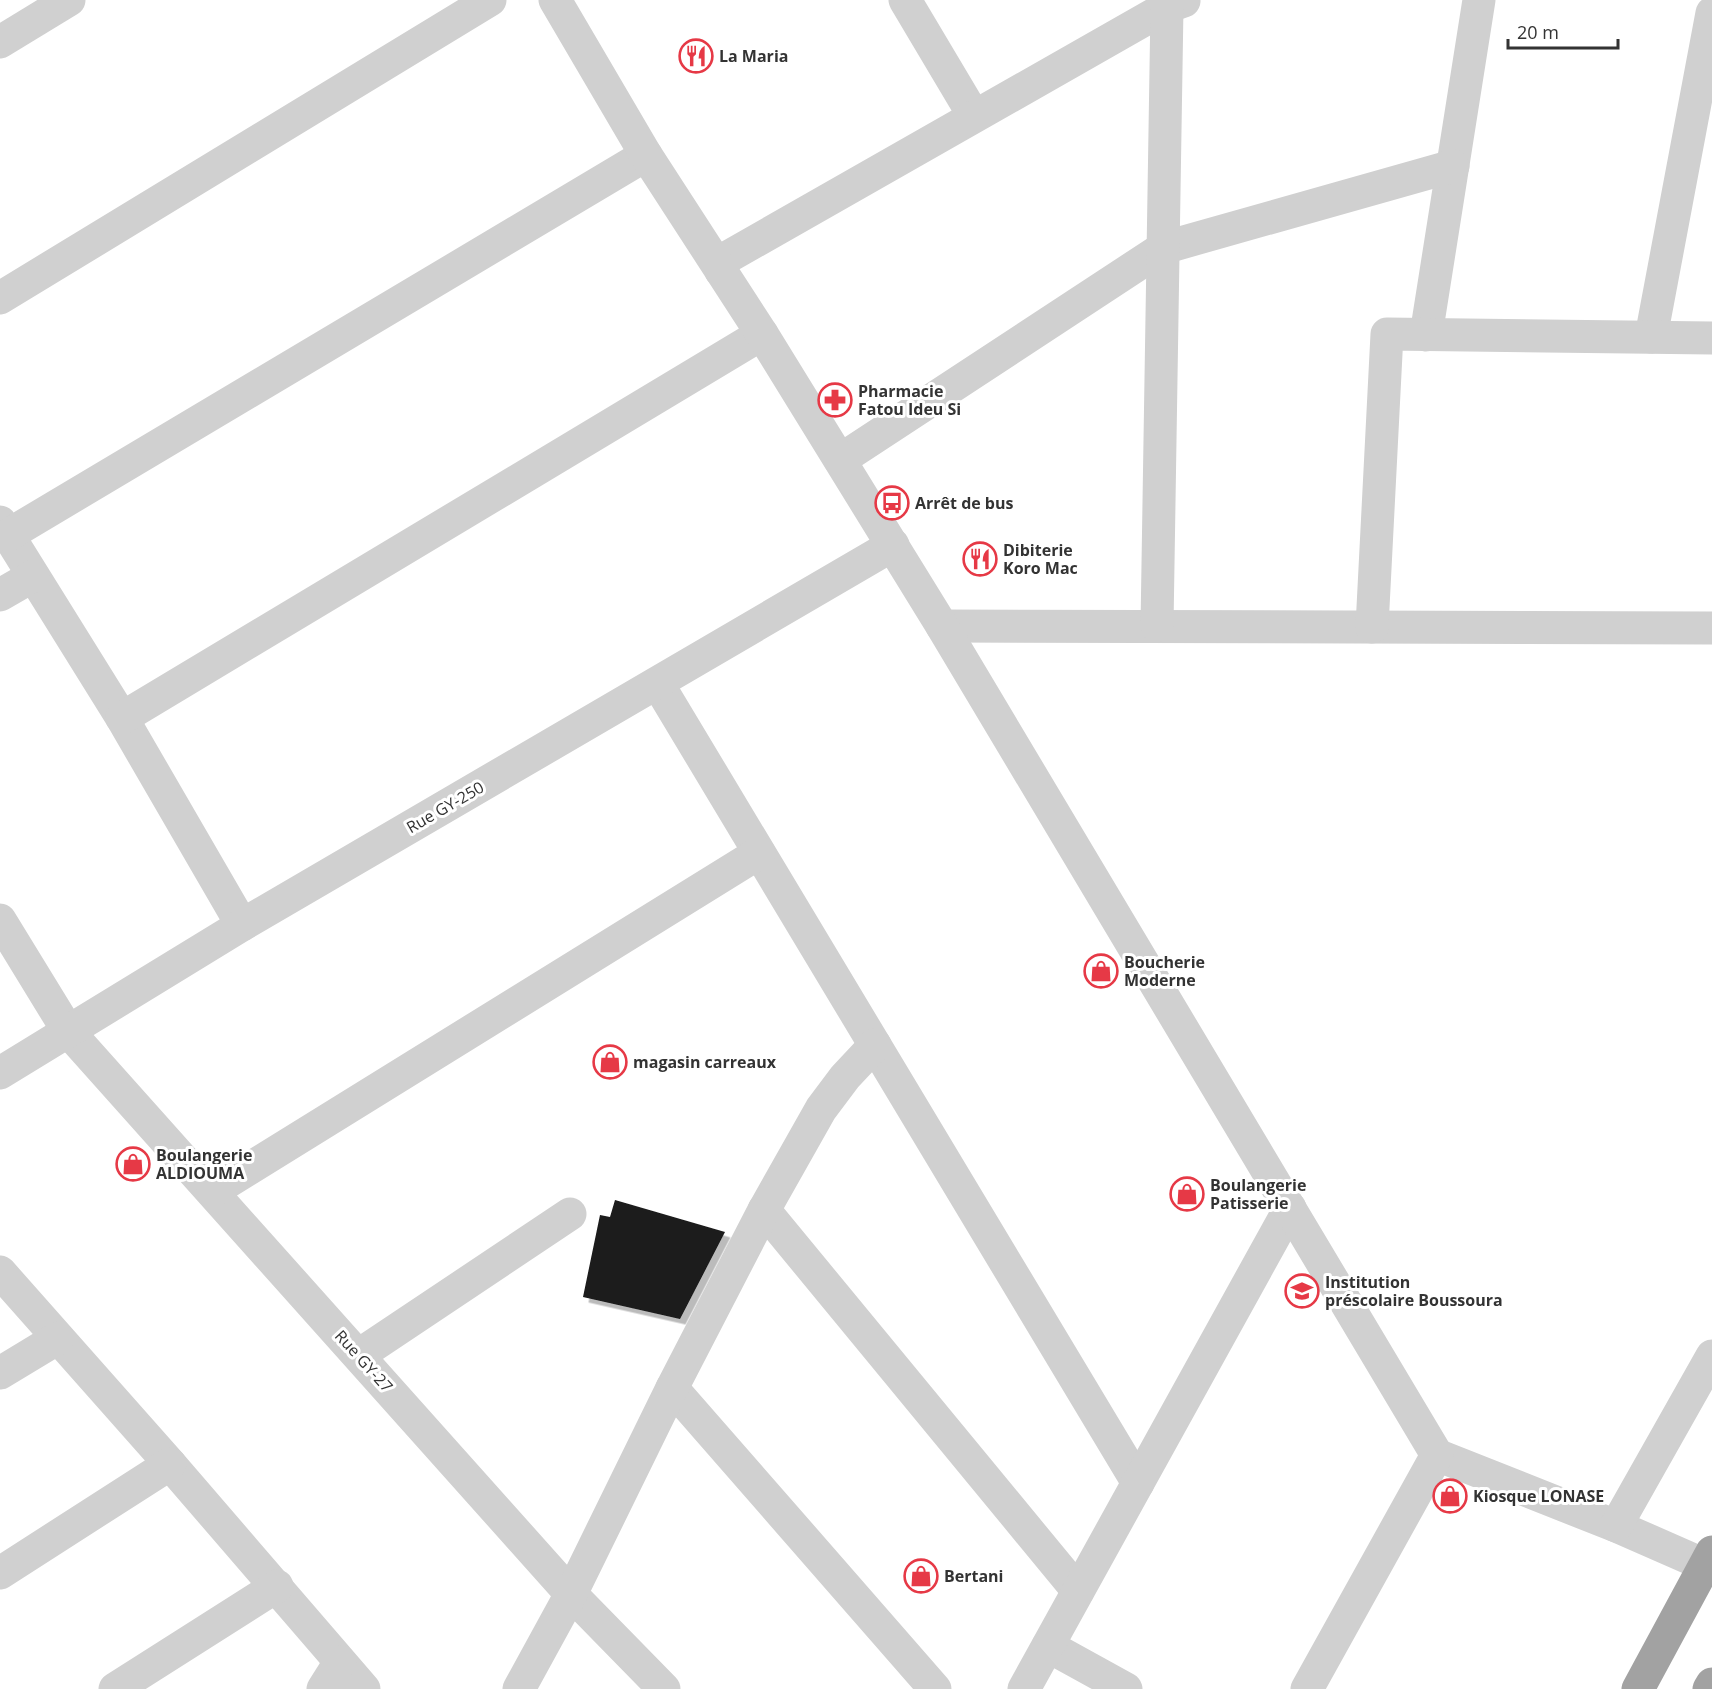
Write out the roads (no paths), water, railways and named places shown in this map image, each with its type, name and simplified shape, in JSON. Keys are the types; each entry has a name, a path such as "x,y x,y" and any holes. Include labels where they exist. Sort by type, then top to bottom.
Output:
{"highway":[{"path":"1638,1689 1708,1558"},
{"path":"1709,1689 1712,1684"}],"street":[{"path":"0,42 69,0"},
{"path":"0,298 490,0"},
{"path":"555,0 645,155 722,271 893,545 1437,1455 1616,1526 1708,1558"},
{"path":"905,0 974,116"},
{"path":"1426,334 1479,0"},
{"path":"722,271 719,262 1175,2"},
{"path":"1157,626 1163,248 1175,2"},
{"path":"1651,337 1712,13"},
{"path":"242,925 122,718 4,528 645,155"},
{"path":"840,460 1163,248 1453,166"},
{"path":"122,718 762,334"},
{"path":"1372,627 1387,334 1712,338"},
{"name":"Rue GY-250","path":"0,1073 242,925 893,545"},
{"path":"0,595 33,576"},
{"path":"942,626 1712,628"},
{"path":"658,684 1138,1483"},
{"path":"213,1191 759,853"},
{"name":"Rue GY-27","path":"0,920 68,1031 571,1594 664,1689"},
{"path":"519,1689 571,1594 672,1388 764,1210 821,1109 845,1077 875,1045"},
{"path":"1024,1689 1290,1208"},
{"path":"764,1210 1078,1591"},
{"path":"358,1354 570,1214"},
{"path":"0,1272 277,1586 331,1676 364,1689"},
{"path":"0,1373 58,1338"},
{"path":"1616,1526 1712,1356"},
{"path":"672,1388 935,1689"},
{"path":"1307,1689 1437,1455"},
{"path":"0,1573 170,1464"},
{"path":"114,1689 277,1586"},
{"path":"1048,1646 1126,1689"}],"place":[{"name":"La Maria","path":"696,56"},
{"name":"Pharmacie Fatou Ideu Si","path":"835,400"},
{"name":"Arrêt de bus","path":"892,503"},
{"name":"Dibiterie Koro Mac","path":"980,559"},
{"name":"Boucherie Moderne","path":"1101,971"},
{"name":"magasin carreaux","path":"610,1062"},
{"name":"Boulangerie ALDIOUMA","path":"133,1164"},
{"name":"Boulangerie Patisserie","path":"1187,1194"},
{"name":"Institution préscolaire Boussoura","path":"1302,1291"},
{"name":"Kiosque LONASE","path":"1450,1496"},
{"name":"Bertani","path":"921,1576"}]}
